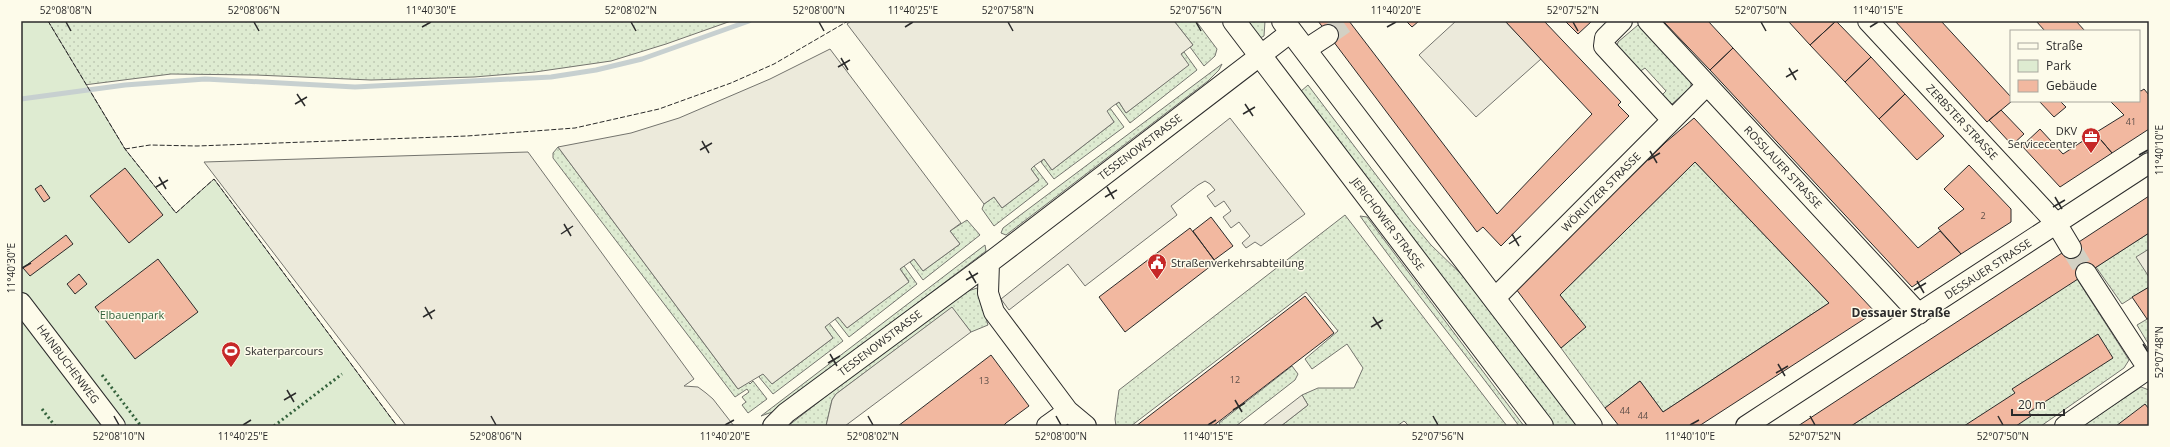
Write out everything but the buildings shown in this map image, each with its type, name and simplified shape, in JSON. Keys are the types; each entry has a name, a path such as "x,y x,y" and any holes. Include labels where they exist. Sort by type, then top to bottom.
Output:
{"main road":[{"name":"JERICHOWER STRASSE","path":"1234,21 1542,426"},
{"path":"1287,26 1590,426"}],"street":[{"path":"1622,21 1604,38 1603,42 1607,50 1672,120"},
{"name":"ROSSLAUER STRASSE","path":"1648,21 1919,314"},
{"name":"ZERBSTER STRASSE","path":"1868,21 2056,224 2071,248"},
{"name":"TESSENOWSTRASSE","path":"773,426 786,413 989,263 1260,55 1287,26"},
{"path":"1304,50 1328,35"},
{"name":"WÖRLITZER STRASSE","path":"1494,299 1707,85"},
{"name":"DESSAUER STRASSE","path":"1746,426 2149,163"},
{"path":"989,263 988,293 994,312 1068,411 1086,426"},
{"path":"2065,426 2149,369 2086,274"},
{"name":"HAINBUCHENWEG","path":"21,303 115,426"},
{"path":"1047,426 1068,411"}],"green space":[{"path":"21,21 731,21 666,44 611,61 535,72 474,77 371,80 256,75 171,74 68,87"},
{"name":"Elbauenpark","path":"21,21 48,21 125,149 176,213 214,179 397,426 21,426"},
{"path":"1174,21 1196,21 1217,49 1215,56 1204,66 1190,47 1193,45"},
{"path":"1245,21 1265,21 1264,36 1260,38"},
{"path":"1638,25 1691,80 1691,87 1672,104 1661,96 1666,91 1645,68 1639,72 1617,46 1618,42"},
{"path":"1184,52 1197,70 1130,123 1116,104 1119,102 1126,113 1188,65 1180,54"},
{"path":"1222,64 1219,70 1208,81 1006,235 1001,233 1003,228"},
{"path":"1308,85 1411,221 1431,245 1462,275 1578,426 1554,426 1300,92"},
{"path":"1110,108 1124,127 1054,179 1041,162 1044,159 1052,170 1114,122 1106,111"},
{"path":"558,147 738,389 748,382 750,384 753,381 767,399 748,413 742,405 746,402 742,397 749,392 747,389 735,397 553,158 553,153"},
{"path":"1695,162 1829,303 1663,412 1640,381 1605,408 1561,348 1585,327 1560,295"},
{"path":"1034,166 1048,184 994,226 982,209 984,204 994,197 1002,208 1039,180 1031,169"},
{"path":"1345,215 1507,426 1409,426 1404,421 1397,426 1281,426 1308,405 1302,395 1318,388 1354,388 1363,368 1347,344 1312,369 1305,359 1338,331 1306,292 1131,426 1116,426 1115,419 1119,390"},
{"path":"1360,216 1367,217 1524,426 1519,426"},
{"path":"967,220 980,235 923,280 910,262 914,259 923,271 960,244 950,231"},
{"path":"2149,233 2149,287 2122,304 2096,267"},
{"path":"985,245 986,251 775,411 761,416"},
{"path":"904,266 917,284 849,337 835,319 838,316 847,328 909,281 900,269"},
{"path":"2077,279 2129,360 2124,368 2041,426 1851,426"},
{"path":"977,288 988,325 971,332 952,308 836,394 832,400 826,426 788,426 954,296"},
{"path":"2149,318 2149,345 2137,325"},
{"path":"829,323 843,341 773,394 759,377 763,373 772,384 833,338 825,327"},
{"path":"1292,366 1298,374 1295,380 1236,426 1221,426 1219,423"},
{"path":"2141,387 2149,390 2149,426 2082,426"}],"shaded area":[{"path":"851,21 1174,21 1193,45 1181,54 1189,65 1126,113 1119,102 1113,106 1107,111 1114,122 1052,170 1044,159 1034,166 1031,169 1039,180 1002,208 994,197 984,204 847,24"},
{"path":"1456,21 1505,21 1541,59 1476,117 1419,55"},
{"path":"830,49 961,223 950,231 960,244 923,271 914,259 900,269 909,282 847,328 838,317 825,327 833,338 772,384 763,374 738,389 558,147 631,133 679,118 770,79"},
{"path":"1230,118 1305,214 1261,246 1255,242 1246,248 1242,243 1250,236 1239,222 1231,228 1223,217 1231,211 1224,201 1215,207 1207,196 1215,190 1205,181 1171,206 1177,215 1085,286 1068,264 1009,310 1001,299"},
{"path":"528,152 694,379 684,386 698,387 706,393 713,399 734,426 406,426 204,162"},
{"path":"2149,249 2149,277 2136,257"},
{"path":"952,307 971,332 845,426 826,426 832,400 836,394"},
{"path":"1302,395 1308,405 1281,426 1262,426"}],"waterway":[{"path":"21,99 125,85 205,79 355,87 551,77 596,70 642,59 749,21"}],"tunnel":[{"path":"1328,35 1348,21"},
{"path":"2071,248 2086,273"}],"hedge":[{"path":"274,426 342,374"},
{"path":"102,375 141,426"},
{"path":"42,409 55,426"}],"fence":[{"path":"48,21 125,149 176,213 214,179 397,426"},
{"path":"125,149 150,145 197,146 467,136 575,128 659,109 731,83 774,64 848,21"}],"place":[{"name":"DKV Servicecenter","path":"2091,154"},
{"name":"Straßenverkehrsabteilung","path":"1157,280"},
{"name":"Skaterparcours","path":"231,368"}],"district":[{"name":"Dessauer Straße","path":"1901,313"}]}
